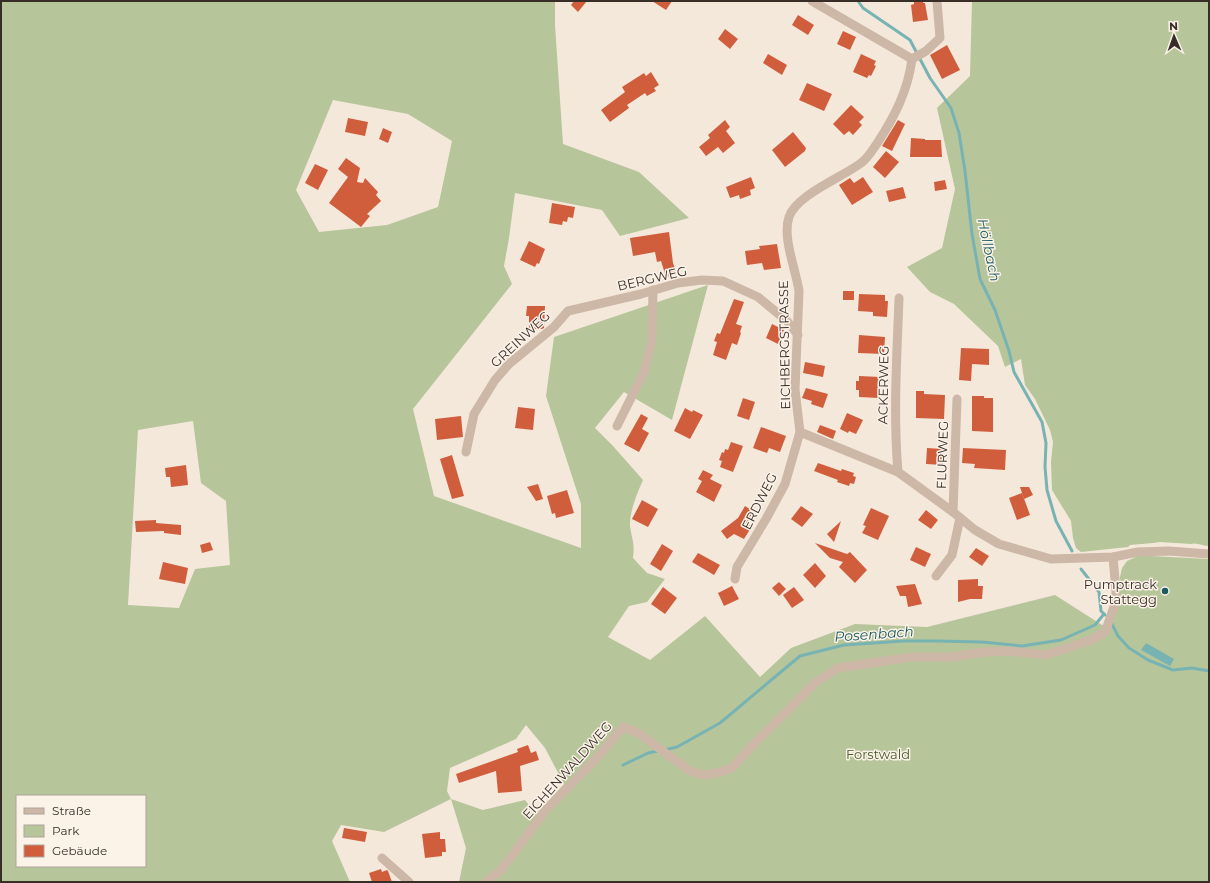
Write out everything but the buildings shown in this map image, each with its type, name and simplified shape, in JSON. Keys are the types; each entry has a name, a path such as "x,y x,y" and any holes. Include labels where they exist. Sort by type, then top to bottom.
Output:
{"street":[{"path":"812,1 914,58 926,51 940,38 937,1"},
{"name":"EICHBERGSTRASSE","path":"800,432 795,390 799,291 786,235 789,216 804,199 825,184 851,170 862,162 874,149 897,111 907,86 914,58"},
{"name":"BERGWEG","path":"568,311 678,283 702,280 723,281 758,297 787,321 798,335"},
{"path":"617,426 644,372 652,341 653,290"},
{"name":"ACKERWEG","path":"898,472 895,438 895,401 899,298"},
{"name":"GREINWEG","path":"466,452 474,414 495,380 509,364 554,327 568,311"},
{"name":"FLURWEG","path":"936,576 952,556 957,515 957,399"},
{"path":"800,432 898,472 975,530 999,544 1051,559 1113,557 1138,552 1169,551 1209,554"},
{"name":"ERDWEG","path":"735,579 737,567 766,520 785,484 800,432"},
{"name":"EICHENWALDWEG","path":"486,882 501,870 546,810 595,760 624,727 637,732 663,753 690,771 704,775 732,768 815,683 838,668 912,657 952,657 985,652 1008,651 1046,655 1091,640 1105,632 1114,607 1116,591 1113,557"},
{"path":"382,858 409,882"}],"green space":[{"name":"Forstwald","path":"1,1 555,1 555,25 563,144 639,172 689,218 620,236 602,210 515,193 504,266 512,284 413,409 434,496 581,548 581,504 546,396 554,337 708,285 672,420 624,392 595,428 643,480 634,502 630,521 634,553 633,558 647,573 665,579 647,602 629,606 608,637 650,660 705,616 760,677 791,648 855,624 927,627 1055,595 1110,630 1117,611 1122,568 1127,561 1138,556 1209,559 1209,882 459,882 466,848 451,799 384,832 341,825 332,841 350,882 1,882","holes":["333,100 408,114 452,141 438,207 387,225 319,232 296,190","193,421 201,483 226,501 230,565 195,569 179,608 128,605 138,430","526,725 545,748 564,784 536,814 525,800 483,810 451,799 447,791 450,768 516,739"]},
{"path":"972,1 1209,1 1209,546 1195,543 1160,542 1081,552 1076,548 1071,521 1052,490 1051,462 1053,442 1050,430 1035,399 1025,385 1021,359 1005,367 998,346 954,304 930,292 907,267 942,248 955,189 937,108 970,76"}],"water":[{"path":"1146,643 1174,659 1170,666 1141,650"}],"waterway":[{"name":"Höllbach","path":"858,1 863,8 910,40 930,78 951,108 959,133 972,234 980,279 995,310 1009,351 1014,372 1042,422 1046,443 1045,467 1047,490 1056,521 1072,551"},
{"name":"Höllbach","path":"1081,569 1099,592 1101,611 1105,615"},
{"name":"Posenbach","path":"664,750 677,747 720,723 800,656 844,645 904,641 982,642 1022,646 1061,640 1095,625 1104,614"},
{"name":"Höllbach","path":"1111,622 1118,636 1129,648 1148,660 1173,670 1192,668 1209,671"},
{"name":"Posenbach","path":"623,765 648,753 658,751"}],"place":[{"name":"Pumptrack Stattegg","path":"1165,591"}]}
